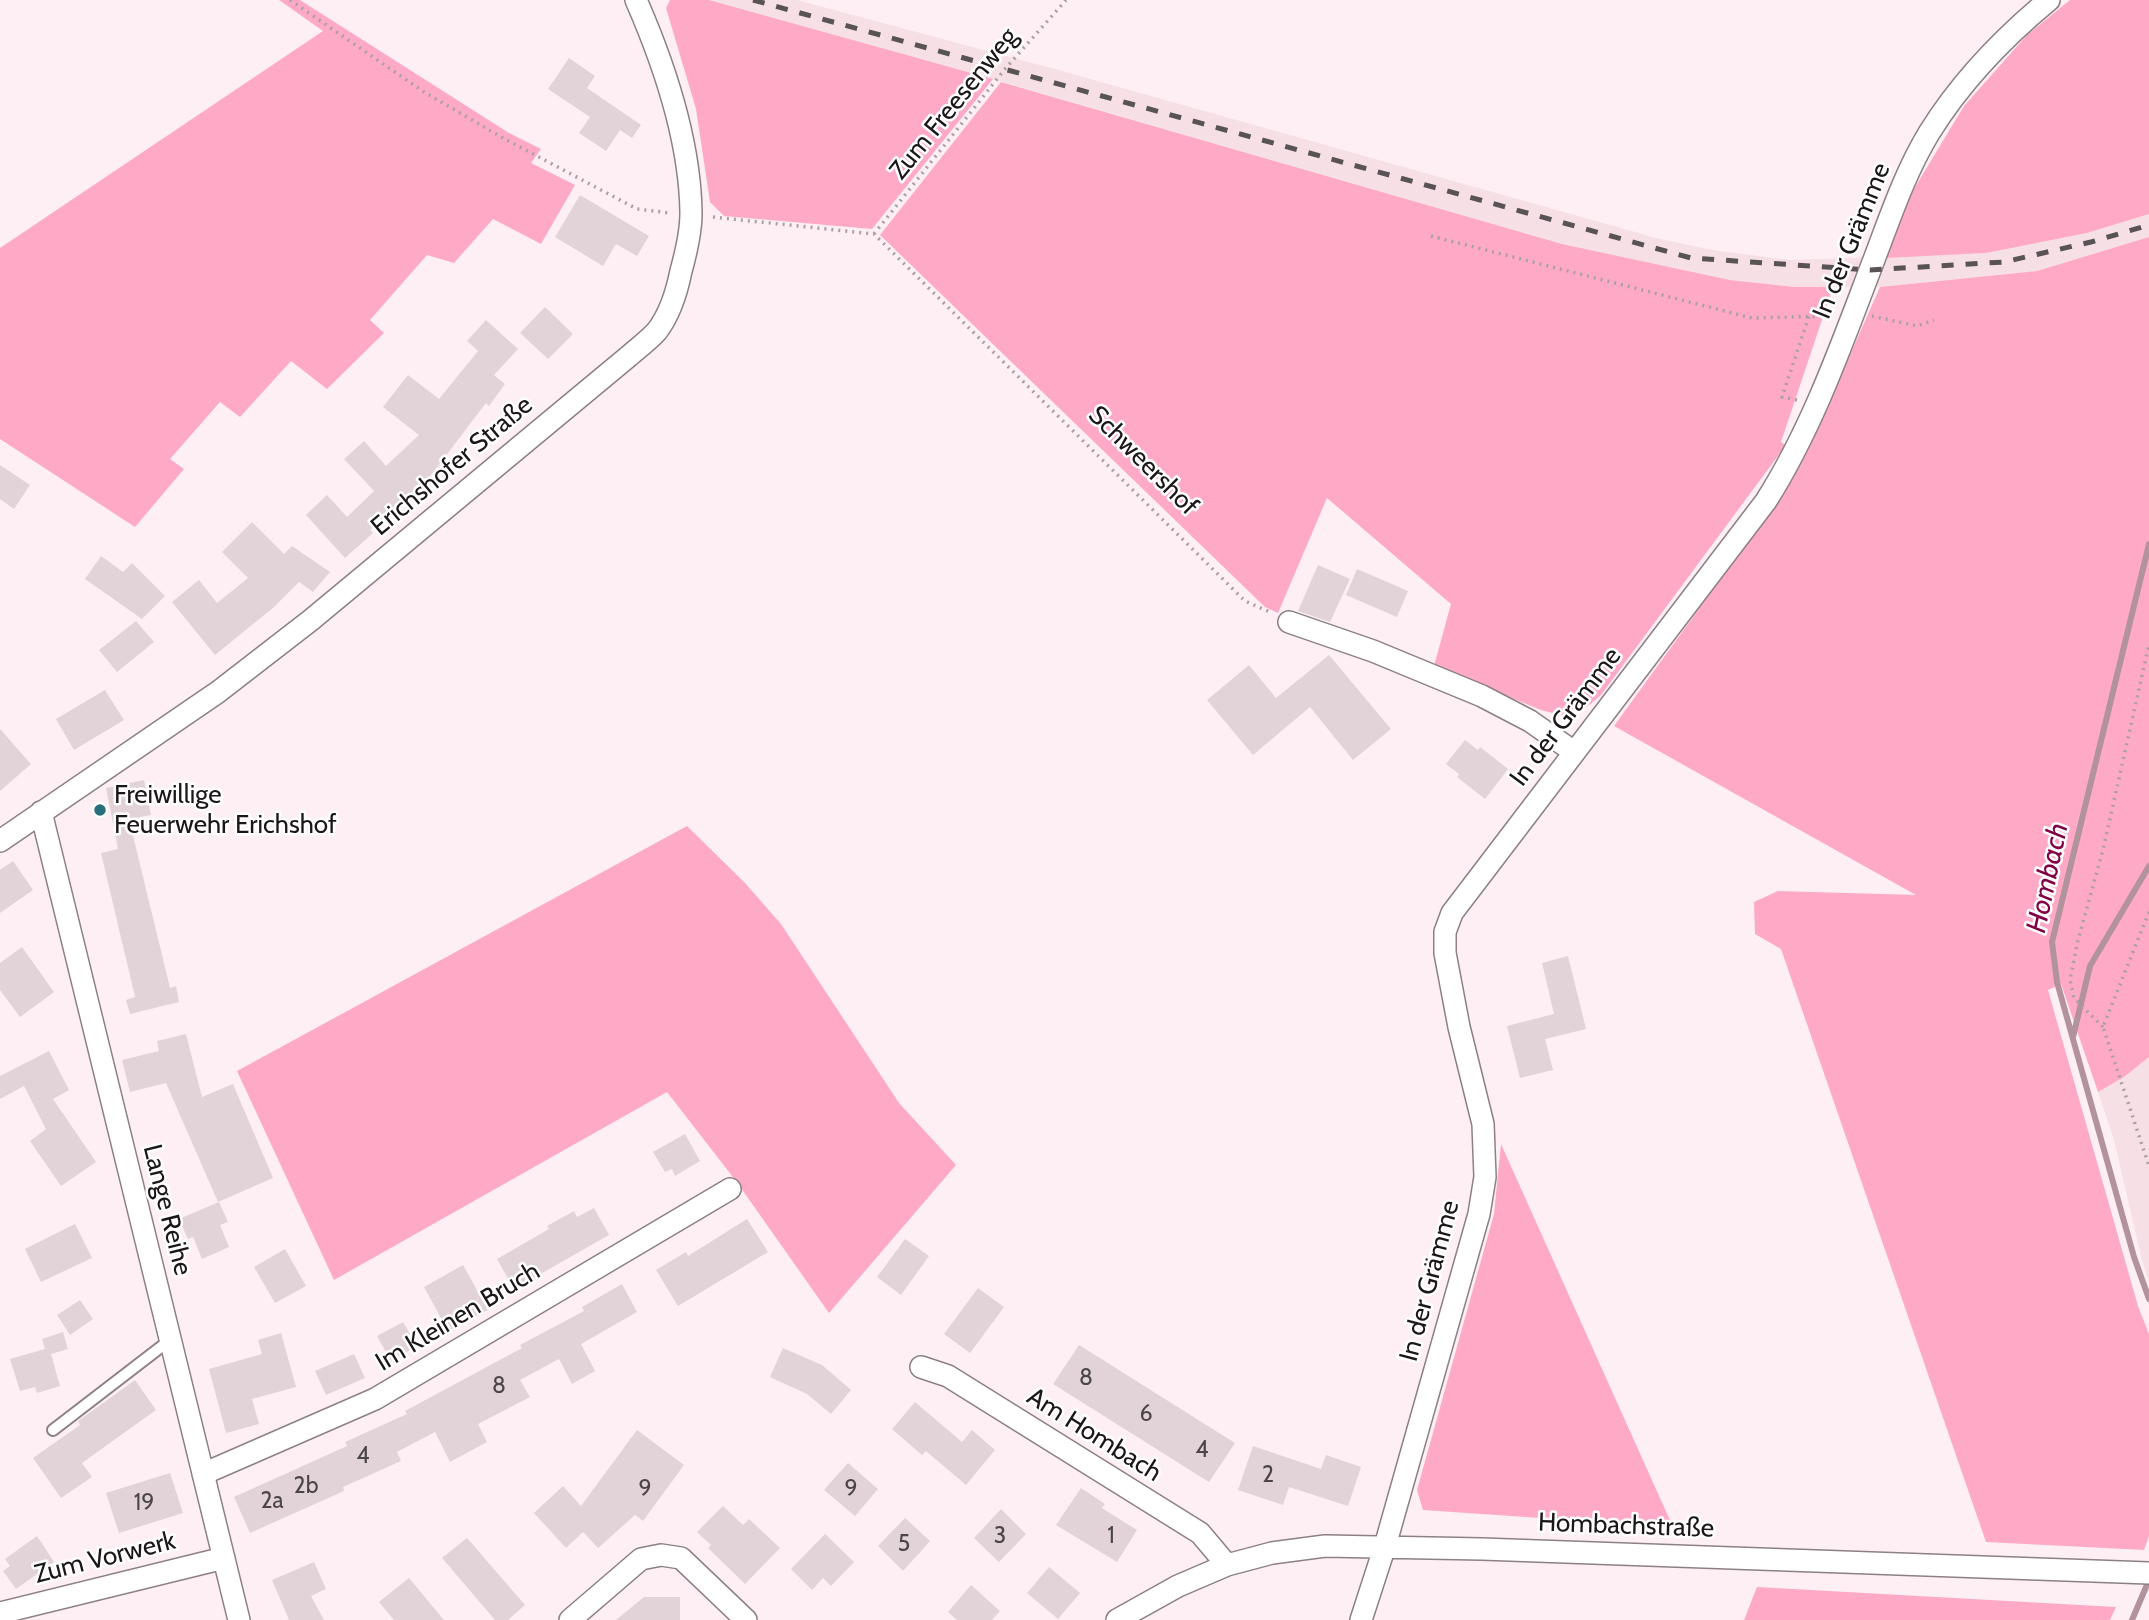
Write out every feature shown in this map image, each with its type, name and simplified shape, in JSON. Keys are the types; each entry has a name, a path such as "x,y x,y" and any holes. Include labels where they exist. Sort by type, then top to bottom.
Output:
{"street":[{"name":"Erichshofer Straße","path":"1,838 218,692 311,620 657,330 676,293 686,253 691,215 687,170 674,106 652,37 636,0"},
{"name":"In der Grämme","path":"1361,1620 1385,1546 1479,1213 1485,1177 1483,1124 1445,953 1445,932 1452,913 1766,501 1787,467 1816,404 1894,205 1928,134 1965,81 2005,39 2049,0"},
{"path":"1289,622 1373,651 1482,696 1530,721 1574,752"},
{"name":"Lange Reihe","path":"41,812 239,1620"},
{"name":"Im Kleinen Bruch","path":"203,1474 375,1399 730,1189"},
{"name":"Am Hombach","path":"921,1367 948,1376 1200,1533 1227,1565"},
{"name":"Hombachstraße","path":"1117,1620 1178,1586 1227,1565 1272,1553 1325,1546 2141,1572"},
{"path":"570,1620 641,1559 661,1555 681,1558 746,1620"},
{"name":"Zum Vorwerk","path":"0,1613 224,1558"}],"lane":[{"path":"53,1430 170,1340"}],"path":[{"path":"290,0 424,92 503,138 637,209 874,234"},
{"name":"Zum Freesenweg","path":"874,234 1005,69 1066,0"},
{"name":"Schweershof","path":"874,234 1245,601 1289,622"},
{"path":"1431,236 1752,318 1852,314 1917,326 1934,320"},
{"path":"1809,316 1782,397 1816,404"},
{"path":"2149,644 2103,850 2070,980 2074,998 2103,1027 2149,1166"},
{"path":"2103,1027 2149,912"}],"shaded area":[{"path":"279,0 300,0 509,133 541,149 531,163 575,185 541,244 493,219 454,263 427,255 370,320 384,333 327,389 291,361 240,417 220,402 170,459 184,469 135,527 0,439 0,248 323,31"},
{"path":"670,0 709,0 993,79 872,229 724,216 710,202 696,109 666,8"},
{"path":"709,0 797,0 1055,69 1660,239 1713,250 1789,260 1986,253 2087,233 2149,214 2149,237 2037,271 1880,287 1795,287 1730,280 1562,244 993,79"},
{"path":"2070,0 2149,0 2149,214 2087,233 1986,253 1885,258 1912,192 1964,106 2027,35"},
{"path":"1001,82 1562,244 1730,280 1795,287 1833,287 1781,442 1786,445 1601,695 1574,713 1560,714 1541,710 1434,666 1451,604 1327,498 1278,613 1265,607 880,235"},
{"path":"2149,237 2149,1057 2124,1077 2098,1092 2061,984 2048,990 2138,1306 2149,1334 2149,1536 2144,1550 1986,1542 1781,949 1755,934 1754,902 1778,891 1916,895 1614,726 1769,512 1806,454 1880,287 2037,271"},
{"path":"687,826 745,883 781,924 899,1103 956,1165 829,1313 736,1181 667,1092 334,1280 237,1071"},
{"path":"2149,1057 2149,1282 2114,1140 2098,1092 2124,1077"},
{"path":"1501,1144 1673,1527 1423,1510 1417,1490 1494,1214"},
{"path":"1757,1587 2116,1607 2110,1620 1744,1620"}],"building":[{"path":"569,58 595,76 587,88 641,125 632,138 620,130 606,151 579,133 590,117 548,89"},
{"path":"580,195 649,236 637,256 616,244 603,266 555,237"},
{"path":"545,307 573,334 548,359 520,333"},
{"path":"486,320 518,349 494,375 505,384 489,406 486,403 432,474 370,530 373,533 345,558 306,515 327,495 347,517 374,491 344,459 364,441 386,466 419,435 383,407 408,375 439,399 478,351 467,341"},
{"path":"0,465 30,485 14,509 0,499"},
{"path":"252,522 284,554 292,546 330,572 313,592 299,582 274,607 215,655 172,602 199,580 217,603 248,578 222,552"},
{"path":"101,556 123,572 132,563 165,596 142,619 85,579"},
{"path":"1318,565 1350,579 1330,622 1298,611"},
{"path":"1357,569 1408,591 1397,617 1346,595"},
{"path":"136,621 154,642 117,672 99,650"},
{"path":"1329,655 1391,729 1353,760 1310,707 1253,755 1207,700 1249,665 1276,698"},
{"path":"105,690 124,720 74,750 56,719"},
{"path":"0,729 31,764 0,791"},
{"path":"1465,740 1478,750 1480,747 1508,769 1485,799 1457,777 1459,774 1446,764"},
{"path":"144,780 151,815 129,819 170,988 176,986 179,1002 130,1014 126,1000 135,997 101,853 118,849 106,788"},
{"path":"13,861 33,890 0,913 0,870"},
{"path":"22,947 54,992 20,1017 0,990 0,963"},
{"path":"1568,956 1586,1029 1545,1039 1553,1070 1520,1078 1507,1026 1554,1014 1542,963"},
{"path":"186,1034 202,1097 233,1084 273,1178 218,1202 166,1083 130,1092 122,1060 159,1051 157,1041"},
{"path":"49,1051 69,1090 53,1099 96,1162 61,1186 30,1141 46,1129 24,1086 0,1099 0,1076"},
{"path":"685,1134 700,1161 675,1176 672,1169 665,1172 653,1152"},
{"path":"219,1202 228,1222 220,1225 229,1247 202,1259 193,1237 188,1239 179,1219"},
{"path":"594,1208 609,1235 514,1289 497,1259 574,1211 577,1217"},
{"path":"747,1219 768,1252 678,1306 656,1270 686,1252 688,1256"},
{"path":"75,1224 92,1258 41,1282 25,1249"},
{"path":"905,1239 929,1256 901,1295 877,1277"},
{"path":"285,1249 306,1286 275,1303 254,1267"},
{"path":"463,1265 488,1310 448,1331 424,1287"},
{"path":"622,1284 637,1312 581,1344 595,1371 572,1384 559,1359 520,1380 530,1397 478,1424 487,1442 450,1462 435,1432 397,1452 401,1461 343,1487 344,1491 250,1533 234,1497 347,1446 345,1442 407,1414 405,1411 522,1348 520,1345 584,1311 582,1307"},
{"path":"978,1288 1004,1307 970,1353 944,1334"},
{"path":"80,1300 93,1319 70,1335 57,1315"},
{"path":"403,1322 417,1346 391,1361 377,1336"},
{"path":"63,1332 68,1349 51,1354 60,1386 37,1393 35,1387 20,1391 10,1359 45,1349 42,1339"},
{"path":"281,1333 296,1387 252,1399 259,1424 226,1433 209,1369 262,1354 258,1340"},
{"path":"1079,1345 1235,1443 1209,1482 1053,1384"},
{"path":"783,1348 822,1365 851,1390 831,1414 807,1394 770,1377"},
{"path":"354,1354 365,1378 326,1395 315,1371"},
{"path":"135,1380 156,1410 82,1463 92,1477 61,1498 33,1458 80,1425 78,1421"},
{"path":"915,1402 962,1442 972,1430 995,1450 966,1485 926,1451 922,1455 892,1429"},
{"path":"637,1430 684,1465 643,1521 635,1515 598,1548 583,1532 566,1548 534,1513 563,1486 581,1506"},
{"path":"1253,1446 1321,1469 1326,1455 1361,1467 1348,1506 1289,1487 1283,1505 1238,1490"},
{"path":"848,1463 878,1489 855,1516 824,1490"},
{"path":"170,1473 183,1513 119,1533 106,1493"},
{"path":"1081,1488 1105,1504 1102,1508 1137,1530 1117,1562 1056,1525"},
{"path":"723,1506 743,1525 749,1519 780,1548 745,1584 708,1548 711,1545 697,1532"},
{"path":"1001,1509 1026,1534 999,1562 974,1538"},
{"path":"905,1518 930,1541 903,1571 878,1546"},
{"path":"825,1534 854,1562 831,1586 823,1578 812,1590 791,1569"},
{"path":"37,1536 54,1562 16,1589 3,1571 10,1566 5,1559"},
{"path":"467,1538 525,1605 508,1620 495,1620 442,1558"},
{"path":"314,1562 326,1589 311,1596 324,1620 289,1620 272,1580"},
{"path":"1049,1567 1080,1593 1058,1619 1027,1593"},
{"path":"409,1578 444,1620 394,1620 379,1602"},
{"path":"971,1585 1000,1611 992,1620 957,1620 948,1612"},
{"path":"644,1597 680,1597 680,1620 616,1620"}],"waterway":[{"name":"Hombach","path":"2149,544 2052,942 2057,982 2134,1257 2149,1299"},
{"path":"2073,1037 2090,966 2149,866"},
{"name":"Hombach","path":"2132,1620 2149,1580"}],"railway":[{"path":"753,0 1691,258 1870,270 2004,262 2091,242 2149,225"}],"place":[{"name":"Freiwillige Feuerwehr Erichshof","path":"100,810"}]}
